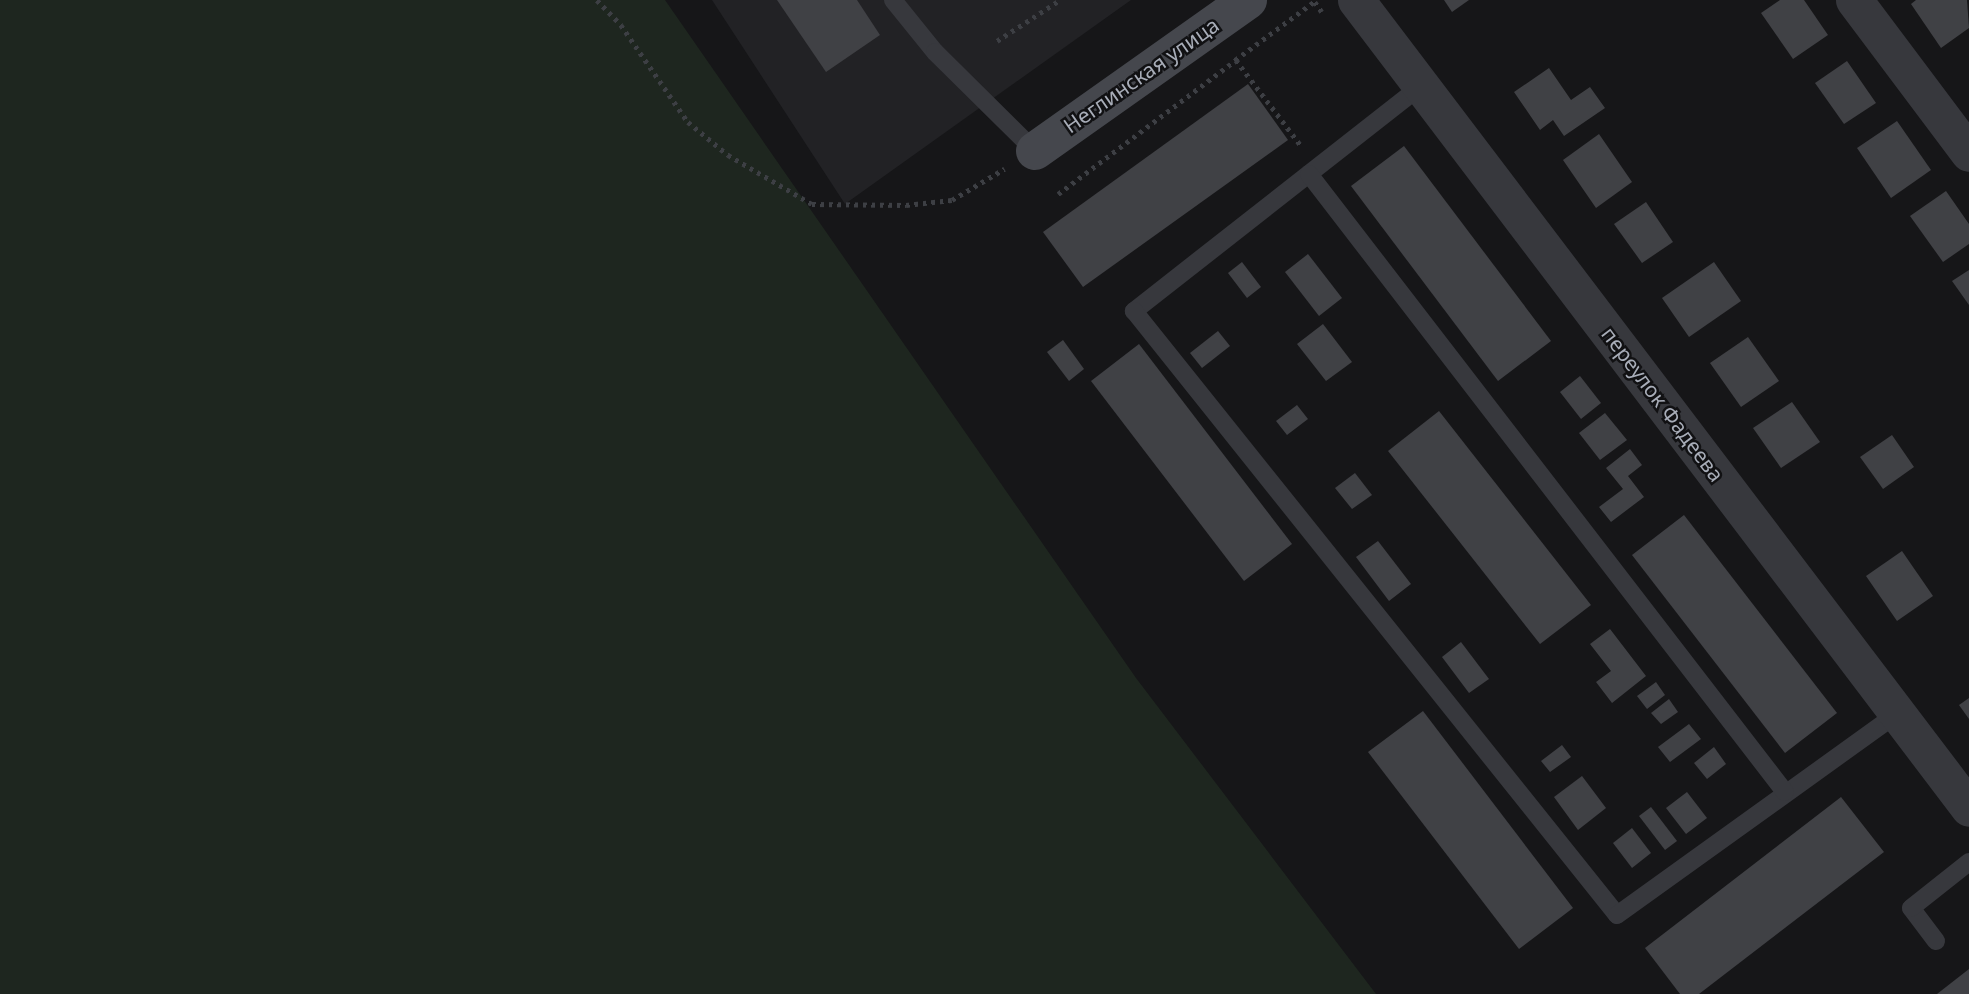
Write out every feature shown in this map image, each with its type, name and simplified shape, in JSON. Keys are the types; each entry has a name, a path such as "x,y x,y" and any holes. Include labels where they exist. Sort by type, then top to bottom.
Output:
{"street":[{"name":"Неглинская улица","path":"1035,151 1248,0"},
{"name":"переулок Фадеева","path":"1356,0 1969,808"},
{"path":"1854,0 1969,153"}],"lane":[{"path":"894,0 935,52 1035,151"},
{"path":"1421,86 1134,311 1617,915 1897,714"},
{"path":"1313,171 1785,792"},
{"path":"1936,941 1911,908 1969,862"}],"path":[{"path":"597,0 621,25 688,122 728,155 811,204 906,205 952,200 1035,151"},
{"path":"997,41 1060,0"},
{"path":"1058,194 1236,60 1313,171"}],"shaded area":[{"path":"0,0 665,0 1136,678 1376,994 0,994"},
{"path":"712,0 1131,0 845,204"}],"building":[{"path":"777,0 857,0 880,35 826,72"},
{"path":"1444,0 1469,0 1452,12"},
{"path":"1780,0 1804,0 1828,35 1793,59 1761,13"},
{"path":"1916,0 1967,0 1969,28 1941,48 1911,4"},
{"path":"1847,61 1876,103 1844,124 1815,83"},
{"path":"1549,68 1571,100 1590,87 1605,108 1564,136 1553,120 1540,130 1514,92"},
{"path":"1248,84 1288,140 1083,287 1043,232"},
{"path":"1897,121 1931,170 1891,198 1857,148"},
{"path":"1599,134 1632,182 1596,208 1563,160"},
{"path":"1404,146 1551,341 1498,381 1351,186"},
{"path":"1946,191 1969,224 1969,244 1943,262 1910,216"},
{"path":"1646,202 1673,242 1642,263 1614,224"},
{"path":"1308,254 1342,298 1319,316 1285,272"},
{"path":"1242,262 1261,287 1247,298 1228,273"},
{"path":"1714,262 1741,301 1689,337 1662,298"},
{"path":"1969,270 1969,305 1952,281"},
{"path":"1323,324 1352,362 1326,381 1297,344"},
{"path":"1218,331 1230,346 1202,368 1190,353"},
{"path":"1748,337 1779,381 1741,407 1710,363"},
{"path":"1063,340 1084,369 1069,381 1047,352"},
{"path":"1139,344 1292,544 1244,581 1091,381"},
{"path":"1580,376 1601,403 1581,419 1560,392"},
{"path":"1792,402 1820,442 1781,468 1753,428"},
{"path":"1297,405 1308,419 1287,435 1276,421"},
{"path":"1439,411 1591,605 1540,644 1388,451"},
{"path":"1605,413 1627,440 1600,460 1579,433"},
{"path":"1892,435 1914,467 1883,489 1860,457"},
{"path":"1630,449 1642,465 1628,476 1644,497 1611,522 1599,507 1623,489 1606,468"},
{"path":"1355,473 1372,495 1352,509 1335,488"},
{"path":"1684,515 1837,713 1785,753 1632,555"},
{"path":"1378,541 1411,584 1389,601 1356,557"},
{"path":"1902,551 1933,596 1897,621 1866,576"},
{"path":"1610,629 1646,676 1612,703 1596,682 1611,671 1590,644"},
{"path":"1461,642 1489,679 1469,693 1442,657"},
{"path":"1656,682 1665,695 1647,709 1637,696"},
{"path":"1969,698 1969,719 1959,705"},
{"path":"1669,699 1678,712 1661,724 1651,713"},
{"path":"1423,711 1573,908 1519,949 1368,752"},
{"path":"1689,724 1701,739 1670,762 1658,747"},
{"path":"1562,745 1571,757 1550,772 1541,761"},
{"path":"1714,747 1726,764 1707,779 1694,763"},
{"path":"1582,776 1606,808 1578,830 1554,797"},
{"path":"1687,792 1707,818 1686,834 1666,808"},
{"path":"1841,797 1884,852 1699,994 1680,994 1645,948"},
{"path":"1651,807 1677,841 1665,850 1639,816"},
{"path":"1632,828 1651,853 1632,868 1613,843"},
{"path":"1969,969 1969,994 1937,994"}]}
